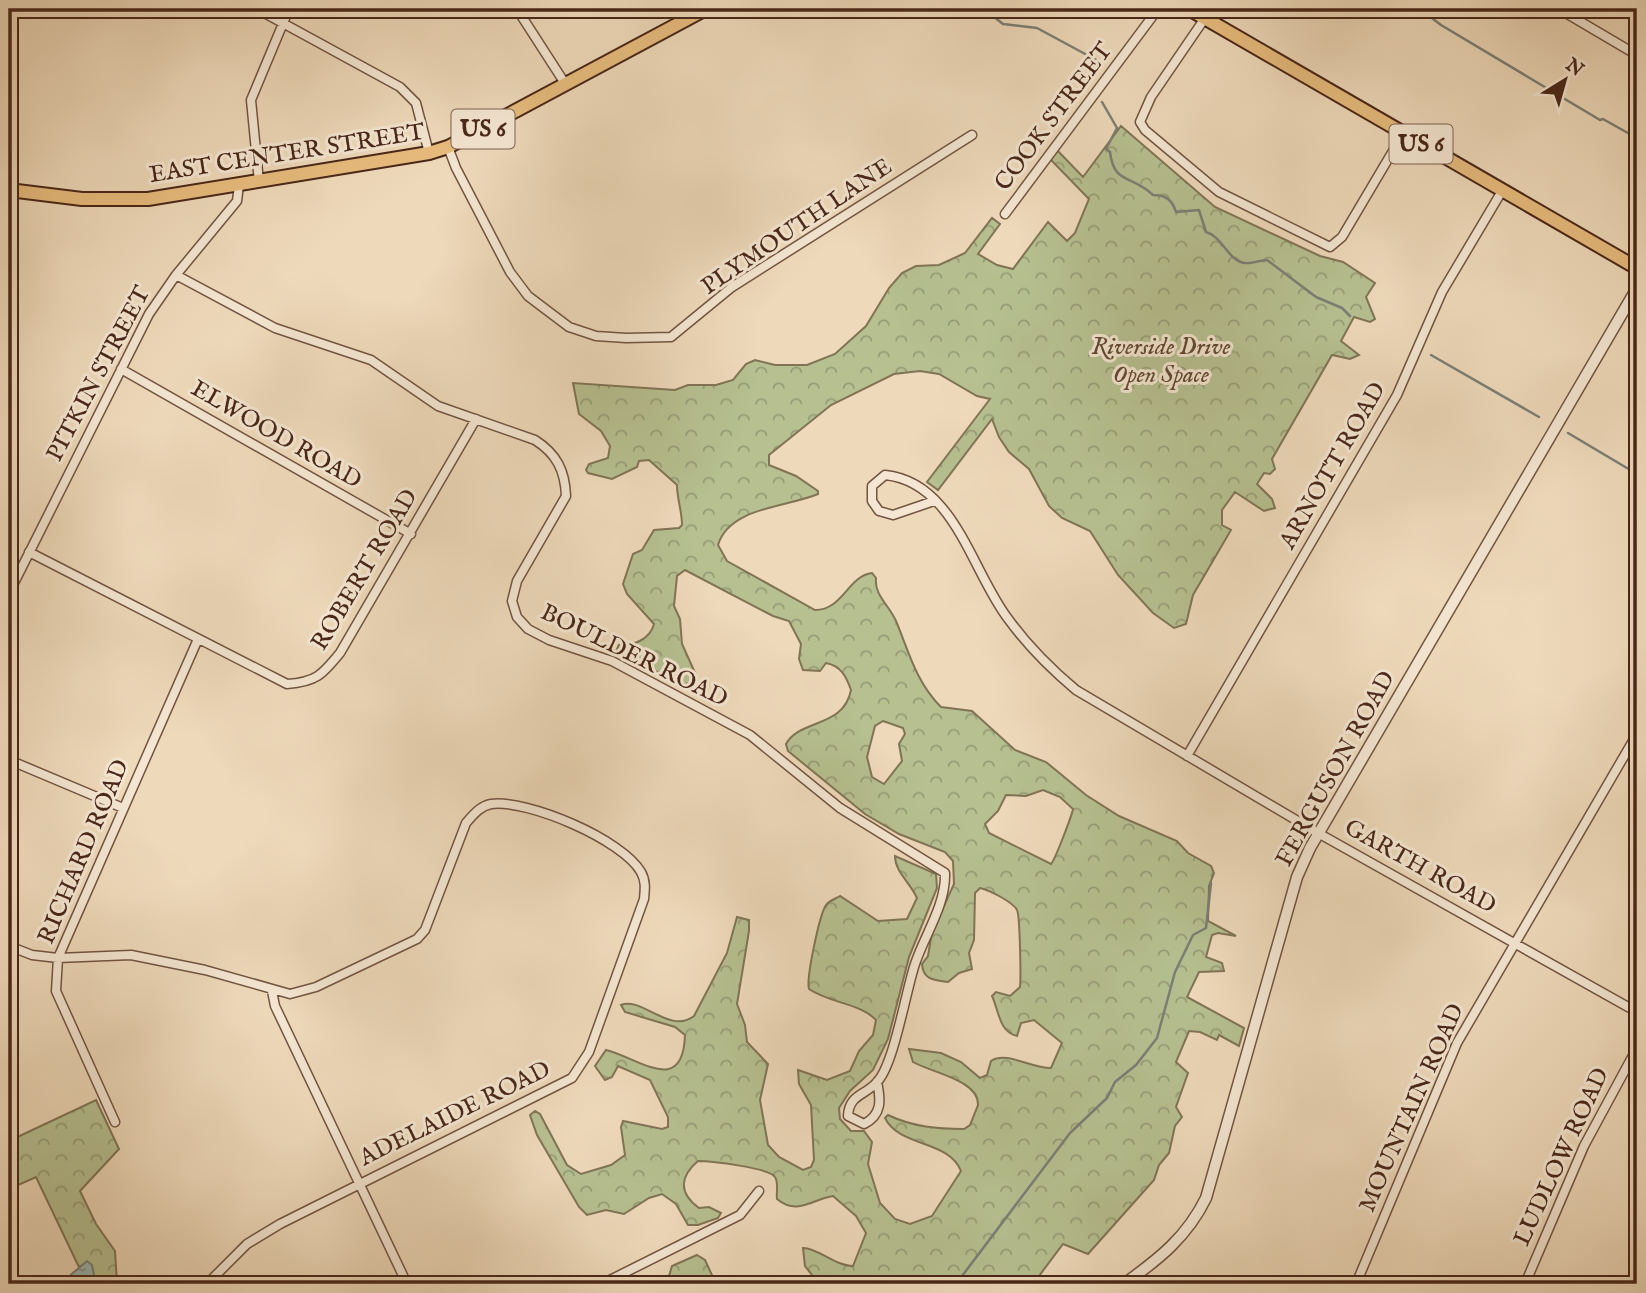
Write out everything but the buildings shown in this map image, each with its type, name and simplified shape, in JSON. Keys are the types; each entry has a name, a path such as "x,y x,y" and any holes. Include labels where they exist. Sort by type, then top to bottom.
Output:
{"main road":[{"name":"EAST CENTER STREET","path":"9,190 118,200 239,186 429,153 449,147 706,9"},
{"name":"US 6","path":"1190,9 1637,268"}],"street":[{"path":"257,9 400,87 416,103 429,153"},
{"path":"259,182 251,100 289,9"},
{"path":"517,9 566,85"},
{"name":"COOK STREET","path":"1005,214 1158,9"},
{"path":"1224,9 1205,18 1151,97 1140,122 1145,131 1219,192 1330,247 1342,237 1403,134"},
{"path":"1559,9 1574,13 1637,55"},
{"name":"PLYMOUTH LANE","path":"449,147 456,168 510,272 527,296 569,327 596,337 671,337 732,287 972,135"},
{"name":"PITKIN STREET","path":"9,593 149,314 176,275 237,201 239,186"},
{"name":"ARNOTT ROAD","path":"1187,756 1397,395 1443,292 1502,191"},
{"name":"BOULDER ROAD","path":"176,275 275,328 371,360 438,405 535,440 548,448 559,462 565,480 566,496 517,581 512,601 517,617 528,629 549,640 612,661 750,735 840,808 945,873 946,889 915,963 893,1046 877,1082 853,1099 848,1116 855,1122 864,1124 873,1119 878,1111 881,1097 877,1082"},
{"name":"FERGUSON ROAD","path":"1124,1284 1176,1245 1195,1222 1206,1198 1297,877 1318,834 1637,288"},
{"name":"ELWOOD ROAD","path":"121,369 411,534"},
{"name":"ROBERT ROAD","path":"29,552 288,684 309,682 325,672 340,653 476,419"},
{"name":"GARTH ROAD","path":"934,501 892,515 879,511 872,501 872,486 885,475 902,476 934,501 949,515 991,595 1009,620 1057,674 1076,690 1318,834 1516,942 1637,1013"},
{"name":"RICHARD ROAD","path":"115,1122 56,991 58,958 198,639"},
{"name":"MOUNTAIN ROAD","path":"1356,1284 1457,1043 1637,734"},
{"path":"9,760 123,808"},
{"name":"ADELAIDE ROAD","path":"207,1284 247,1244 359,1182 572,1078 589,1052 644,899 646,886 641,872 620,850 556,816 489,804 476,811 466,823 425,930 417,939 316,987 290,994 272,990"},
{"path":"9,946 32,955 58,958 131,955 205,970 272,990 275,1006 407,1284"},
{"name":"LUDLOW ROAD","path":"1525,1284 1584,1146 1637,1048"},
{"path":"602,1284 740,1214 758,1191"}],"green space":[{"name":"Riverside Drive Open Space","path":"1121,126 1215,207 1320,256 1343,262 1375,283 1366,297 1375,319 1370,322 1354,317 1341,341 1359,355 1350,359 1332,355 1272,459 1275,469 1270,474 1264,473 1257,484 1272,499 1275,508 1264,511 1235,492 1222,510 1222,525 1231,530 1193,595 1186,624 1174,628 1153,613 1118,575 1090,531 1062,518 1049,506 1029,469 1009,452 999,437 992,419 938,490 927,482 990,399 977,396 939,374 920,371 894,374 831,405 769,455 769,465 796,476 818,491 818,494 747,516 724,532 718,545 727,561 815,610 832,605 857,580 872,573 876,578 877,590 896,621 919,677 941,707 972,711 1015,750 1046,762 1086,795 1119,816 1177,841 1188,853 1211,866 1214,873 1209,886 1208,921 1236,936 1218,933 1212,935 1206,957 1222,963 1224,971 1199,972 1187,997 1244,1028 1239,1046 1219,1035 1217,1040 1200,1032 1189,1031 1176,1062 1188,1073 1176,1107 1182,1117 1175,1126 1169,1153 1159,1165 1154,1180 1088,1254 1063,1244 1039,1276 1025,1284 819,1284 805,1266 803,1248 853,1266 866,1233 856,1216 833,1196 805,1205 784,1204 777,1199 776,1179 771,1174 715,1162 698,1161 688,1173 684,1184 687,1196 692,1202 699,1208 709,1207 721,1213 718,1218 698,1225 688,1225 676,1204 662,1194 649,1198 624,1214 606,1210 587,1215 579,1207 537,1135 530,1115 535,1111 540,1114 567,1165 581,1174 611,1165 625,1155 621,1127 623,1121 662,1129 668,1127 668,1117 650,1080 618,1066 612,1077 605,1080 595,1066 606,1050 657,1069 668,1069 676,1065 682,1054 685,1035 675,1027 625,1012 621,1005 637,1006 675,1021 685,1021 694,1016 727,953 737,917 749,920 749,931 737,1004 745,1025 747,1042 768,1064 760,1100 768,1145 779,1157 803,1170 811,1167 814,1160 811,1105 799,1084 798,1070 827,1080 850,1071 859,1051 873,1035 876,1020 862,1010 809,989 811,961 820,921 826,905 840,896 878,921 907,919 917,898 897,867 895,856 936,874 937,888 909,957 888,1039 873,1070 850,1091 839,1108 840,1119 851,1131 864,1131 872,1142 868,1164 880,1203 895,1219 910,1224 932,1216 961,1171 955,1161 946,1154 901,1134 885,1118 888,1115 926,1126 964,1129 970,1125 978,1105 971,1089 913,1062 909,1049 941,1053 961,1062 980,1078 987,1075 991,1061 997,1058 1051,1068 1062,1043 1034,1020 1021,1023 1017,1036 1006,1030 1000,1020 992,996 996,992 1010,996 1020,987 1020,934 1017,910 1011,903 995,894 980,888 975,893 974,940 969,953 972,969 959,973 948,982 930,978 925,973 922,964 928,956 932,932 954,884 953,861 945,852 899,834 865,814 788,751 786,744 792,736 840,711 851,690 842,672 831,664 826,663 820,671 803,670 799,659 801,644 789,621 773,616 685,570 677,576 674,606 680,619 682,644 696,675 695,681 683,685 616,651 619,645 636,643 645,638 654,624 627,594 623,584 633,554 642,550 654,530 679,528 682,525 677,485 649,460 639,461 637,467 612,479 588,473 586,470 589,464 608,458 610,446 601,431 579,414 573,383 675,390 688,385 716,385 733,380 746,364 755,360 775,365 807,365 835,354 866,326 889,288 902,273 916,266 939,265 965,253 992,218 1000,224 978,254 997,265 1013,269 1048,222 1067,241 1075,233 1089,199 1050,159 1057,150 1083,177","holes":["883,721 903,728 905,734 899,744 902,761 884,784 872,777 867,757 875,726","1043,790 1060,797 1073,809 1051,864 989,833 985,824 998,811 1006,795 1026,796"]},
{"path":"96,1100 119,1149 80,1191 96,1224 115,1251 117,1284 87,1284 36,1177 16,1186 9,1172 9,1141"},
{"path":"697,1255 705,1260 716,1284 675,1284 669,1276 672,1266"}],"water":[{"path":"87,1261 92,1265 94,1275 89,1284 60,1284"}],"waterway":[{"path":"984,9 1003,24 1037,28 1100,62"},
{"path":"1420,9 1441,25 1600,120 1603,119 1635,137"},
{"path":"1102,102 1117,128 1106,149 1120,175 1153,195 1168,199 1176,212 1199,210 1206,232 1212,234 1234,258 1247,263 1267,260 1316,297 1342,308 1350,316"},
{"path":"1431,355 1539,417"},
{"path":"1568,433 1637,474"},
{"path":"956,1284 1070,1133 1107,1098 1115,1082 1136,1065 1157,1038 1175,972 1193,935 1206,928 1211,883"}]}
